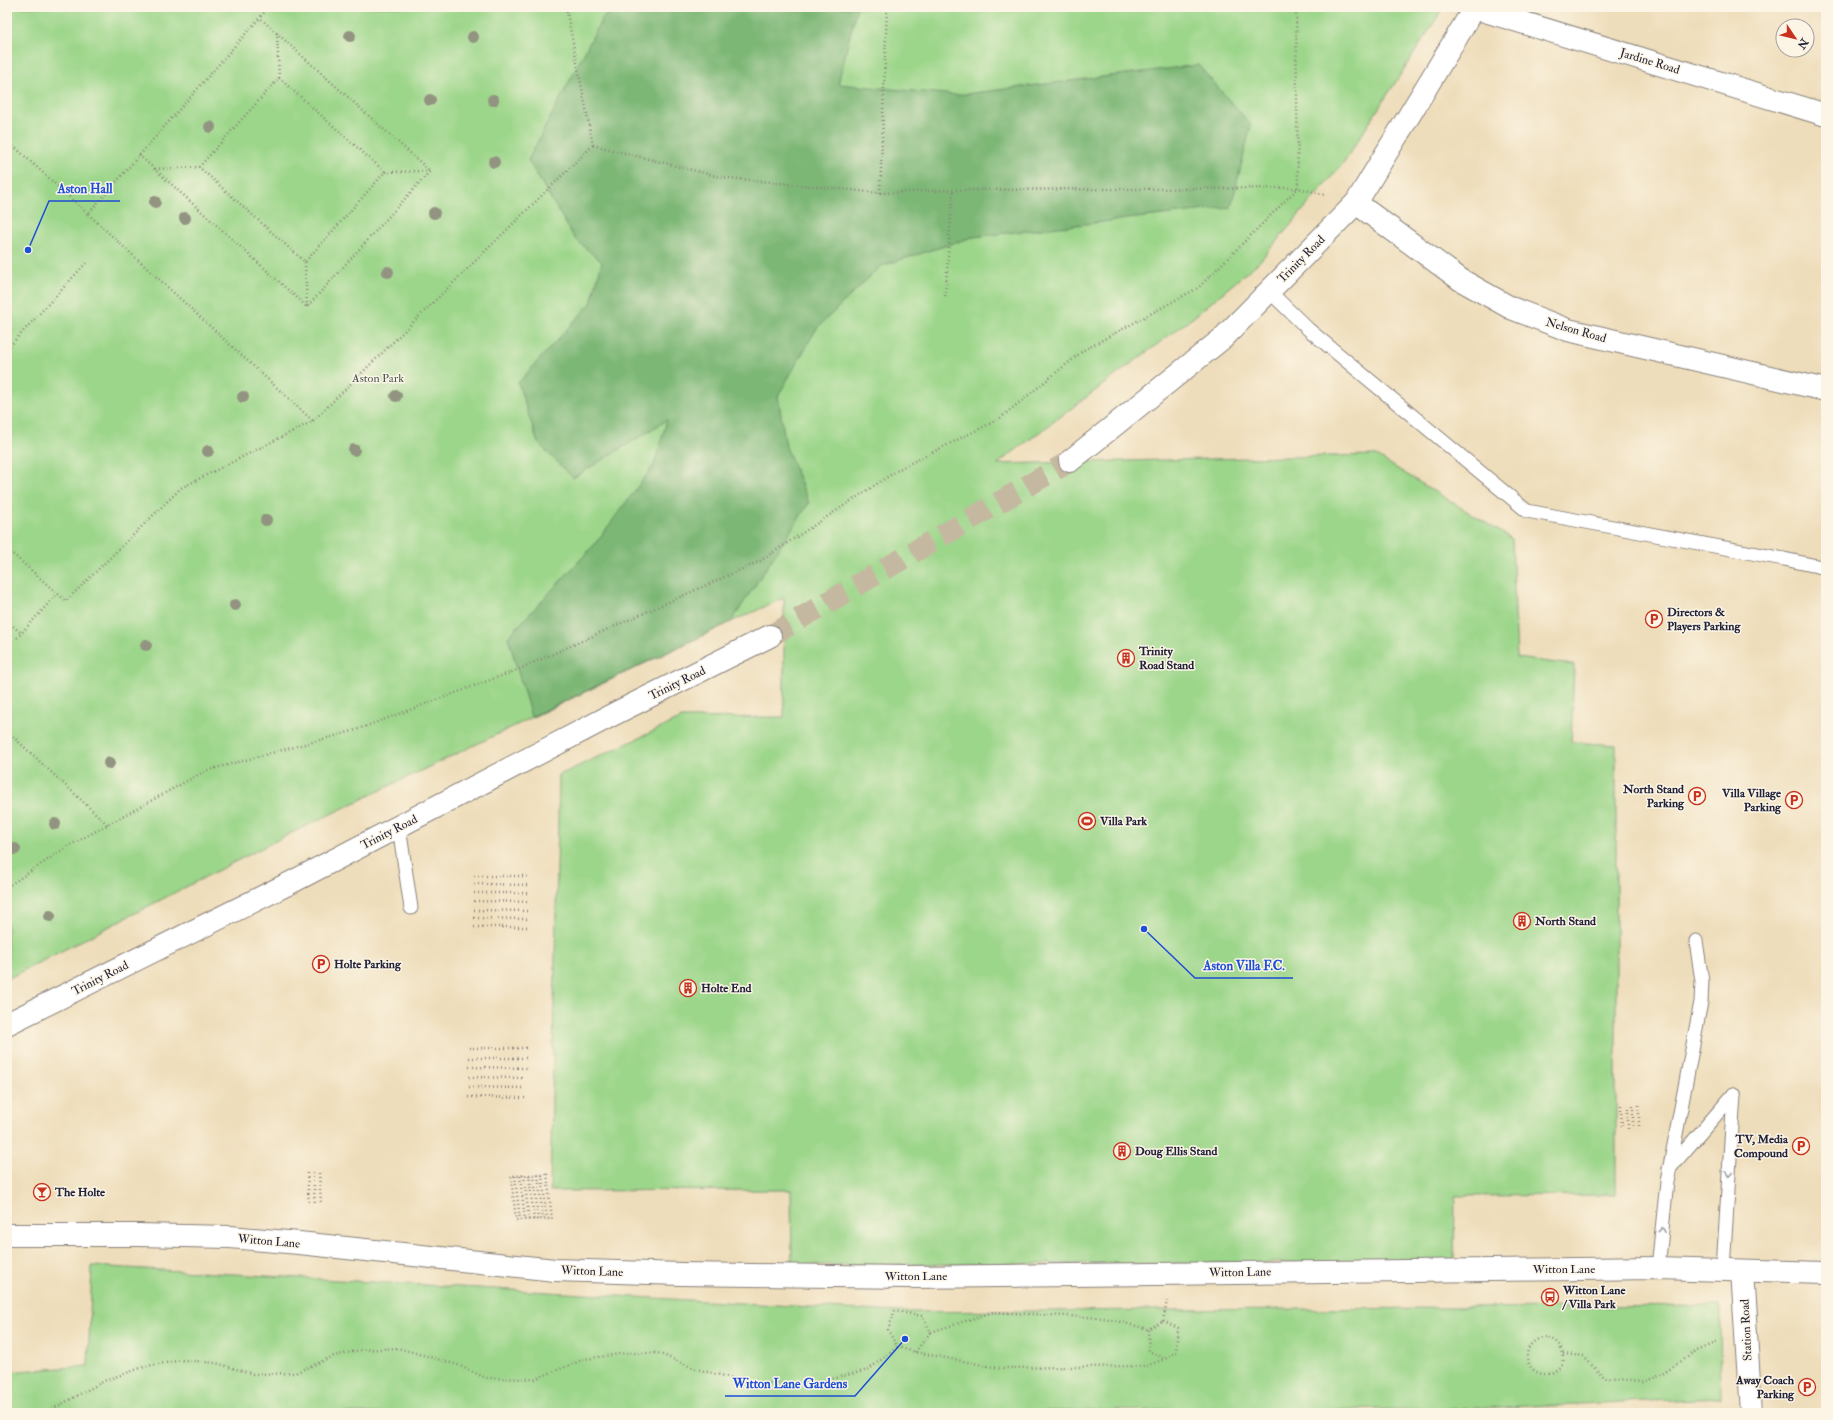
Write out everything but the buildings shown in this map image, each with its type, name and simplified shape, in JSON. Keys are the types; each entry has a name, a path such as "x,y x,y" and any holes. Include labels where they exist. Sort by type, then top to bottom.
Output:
{"street":[{"name":"Jardine Road","path":"1475,8 1826,115"},
{"name":"Trinity Road","path":"1070,461 1223,338 1356,203 1475,8"},
{"name":"Nelson Road","path":"1356,203 1461,280 1511,308 1568,330 1826,390"},
{"name":"Trinity Road","path":"7,1024 399,827 616,713 770,636"},
{"name":"Witton Lane","path":"7,1235 230,1237 555,1270 682,1274 910,1277 1658,1268 1826,1273"},
{"name":"Station Road","path":"1733,1270 1746,1336 1750,1413"}],"lane":[{"path":"1269,291 1308,329 1527,511 1784,558 1826,568"},
{"path":"399,827 410,908"},
{"path":"1658,1268 1668,1176 1701,1002 1702,981 1696,941"},
{"path":"1668,1176 1734,1094 1733,1270"}],"path":[{"path":"88,214 270,7"},
{"path":"566,7 593,145"},
{"path":"7,886 67,847 205,771 353,731 517,670 760,561 901,468 999,419 1084,350 1198,288 1298,188 1296,7"},
{"path":"880,193 887,9"},
{"path":"260,18 430,171"},
{"path":"199,167 279,78 277,33"},
{"path":"279,78 385,172 430,171"},
{"path":"7,140 313,421"},
{"path":"593,145 720,177 880,193 953,190 1298,188"},
{"path":"7,549 66,601 180,488 313,421 593,145"},
{"path":"139,155 307,307"},
{"path":"155,169 199,167 305,262"},
{"path":"307,307 430,171"},
{"path":"307,307 305,262 385,172"},
{"path":"945,296 953,190"},
{"path":"7,349 86,263"},
{"path":"17,638 57,594"},
{"path":"7,621 21,633"},
{"path":"7,731 108,825"},
{"path":"474,876 530,876"},
{"path":"474,884 530,885"},
{"path":"474,893 530,894"},
{"path":"474,901 530,902"},
{"path":"474,910 529,910"},
{"path":"474,918 529,919"},
{"path":"474,927 529,927"},
{"path":"469,1048 526,1048"},
{"path":"469,1058 526,1058"},
{"path":"469,1068 526,1068"},
{"path":"469,1077 526,1078"},
{"path":"469,1087 525,1088"},
{"path":"468,1097 525,1098"},
{"path":"1621,1105 1622,1129"},
{"path":"1628,1105 1628,1129"},
{"path":"1633,1105 1633,1129"},
{"path":"1639,1105 1639,1129"},
{"path":"307,1173 309,1204"},
{"path":"313,1173 315,1204"},
{"path":"319,1173 321,1203"},
{"path":"528,1175 534,1220"},
{"path":"534,1175 538,1220"},
{"path":"538,1175 543,1219"},
{"path":"538,1175 542,1175 547,1219 520,1220 515,1176 538,1175"},
{"path":"520,1176 525,1220"},
{"path":"524,1176 529,1220"},
{"path":"915,1352 931,1332 993,1312 1104,1318 1148,1329 1163,1321 1178,1328 1176,1352 1165,1359 1146,1366 999,1368 915,1352 897,1347 888,1330 895,1310 922,1316 931,1332"},
{"path":"1148,1329 1149,1351 1165,1359"},
{"path":"1563,1354 1584,1356 1605,1378 1642,1381 1663,1373 1697,1351 1724,1339 1746,1336"},
{"path":"1545,1338 1559,1345 1563,1354 1561,1364 1551,1373 1537,1373 1528,1365 1527,1352 1532,1342 1545,1338"},
{"path":"45,1413 106,1380 146,1366 183,1360 216,1362 253,1374 295,1373 334,1356 361,1350 398,1348 458,1365 486,1378 535,1379 586,1359 626,1353 658,1353 696,1368 752,1383 815,1383 868,1370 897,1347"}],"green space":[{"name":"Aston Park","path":"7,7 1444,7 1344,162 1259,262 1195,316 997,464 1375,455 1512,539 1517,658 1574,665 1571,742 1616,745 1616,1195 1455,1196 1454,1262 792,1265 791,1190 550,1191 559,775 682,718 784,717 784,598 283,837 7,979"},
{"path":"623,7 857,7 838,84 957,95 1198,65 1251,125 1231,207 973,237 881,266 817,328 778,396 786,447 809,503 731,622 531,717 508,637 595,544 654,465 667,420 573,478 538,443 518,383 591,303 602,262 575,239 528,160 603,17"},
{"path":"92,1266 898,1312 1720,1306 1721,1398 1456,1409 576,1413 7,1413 7,1372 88,1366"}],"tunnel":[{"path":"770,636 1070,461"}],"place":[{"name":"Aston Hall","path":"28,250"},
{"name":"Directors & Players Parking","path":"1654,619"},
{"name":"Trinity Road Stand","path":"1126,658"},
{"name":"North Stand Parking","path":"1697,796"},
{"name":"Villa Village Parking","path":"1794,800"},
{"name":"Villa Park","path":"1087,821"},
{"name":"North Stand","path":"1522,921"},
{"name":"Aston Villa F.C.","path":"1144,929"},
{"name":"Holte Parking","path":"321,964"},
{"name":"Holte End","path":"688,988"},
{"name":"TV, Media Compound","path":"1801,1146"},
{"name":"Doug Ellis Stand","path":"1122,1151"},
{"name":"The Holte","path":"42,1192"},
{"name":"Witton Lane / Villa Park","path":"1550,1297"},
{"name":"Witton Lane Gardens","path":"905,1339"},
{"name":"Away Coach Parking","path":"1807,1387"}]}
